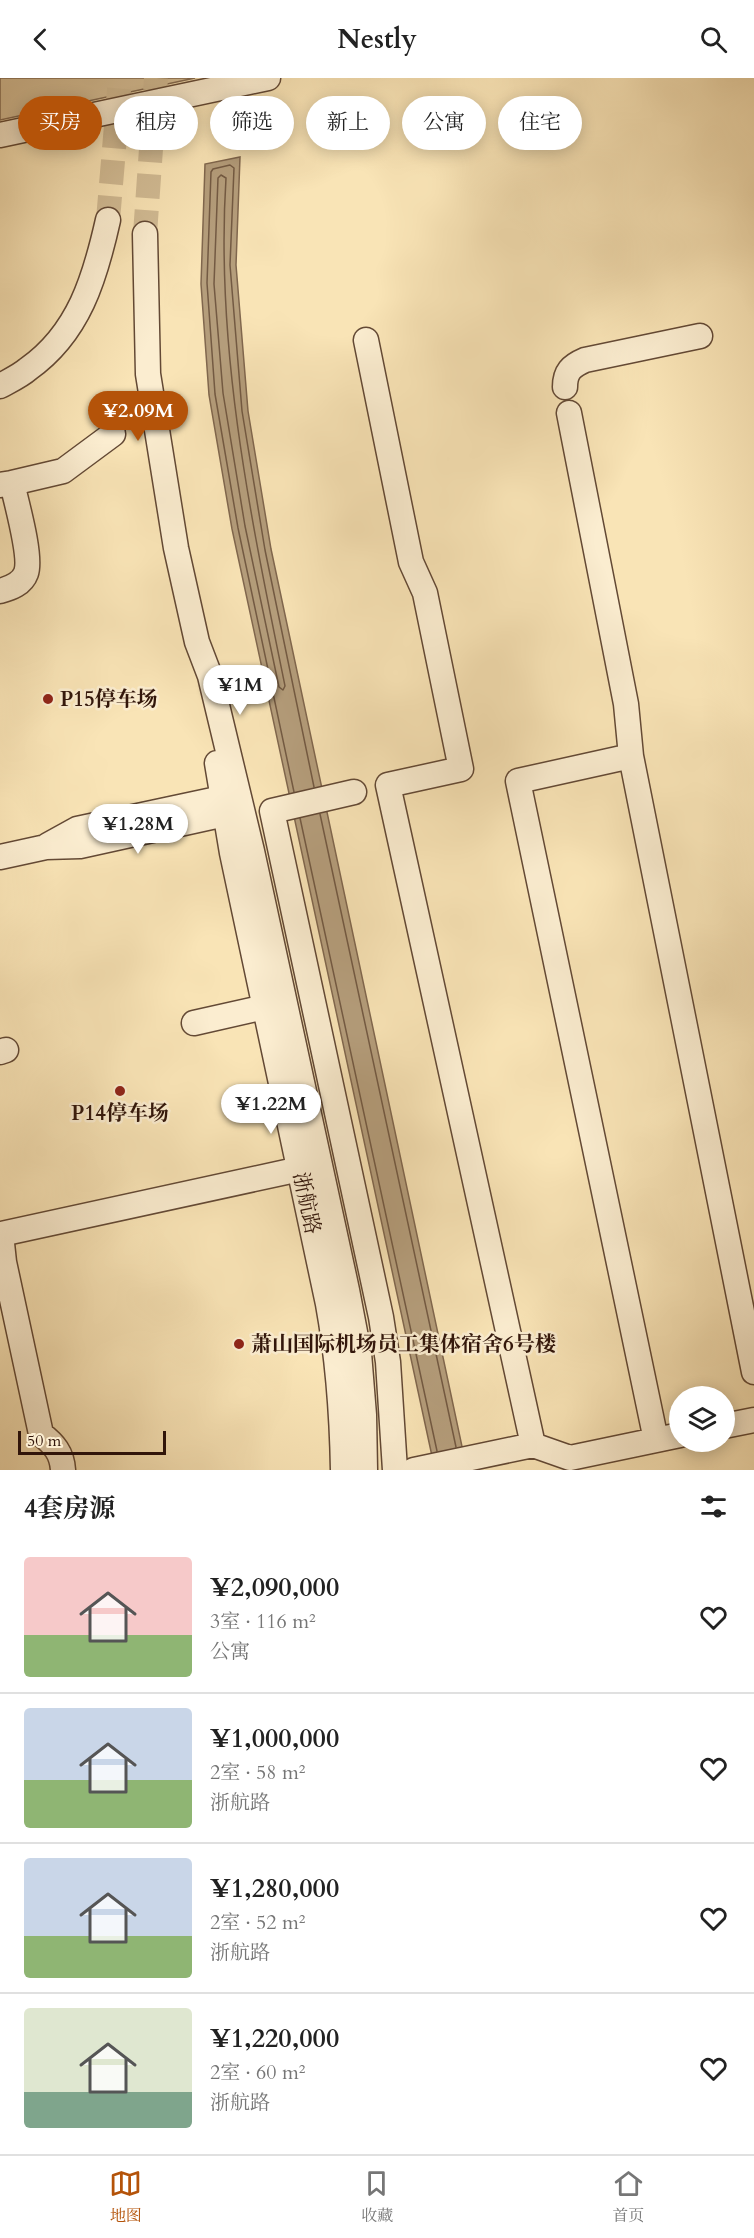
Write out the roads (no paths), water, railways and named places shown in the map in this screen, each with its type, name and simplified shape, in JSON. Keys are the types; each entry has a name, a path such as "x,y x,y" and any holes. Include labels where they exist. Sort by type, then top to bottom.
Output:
{"street":[{"path":"0,135 268,78"},
{"path":"0,386 37,362 59,340 80,310 98,266 108,220"},
{"path":"0,857 45,847 77,829 229,805 210,676 197,642 176,549 148,374 145,234"},
{"path":"565,387 568,371 574,364 700,336"},
{"path":"366,340 411,562 425,593 460,769 388,785 533,1444"},
{"path":"569,413 626,704 631,756 754,1372"},
{"path":"0,591 20,583 27,572 26,553 6,484 63,471 113,434"},
{"path":"631,756 518,781 656,1440"},
{"path":"354,792 272,810 381,1317 388,1362 395,1470"},
{"name":"浙航路","path":"229,805 265,1007 336,1347 342,1418 343,1470"},
{"name":"浙航路","path":"229,805 347,1290 359,1353 364,1415 365,1470"},
{"path":"194,1023 265,1007"},
{"path":"63,1470 60,1454 41,1434 2,1263 0,1233 300,1168"},
{"path":"735,1424 754,1420"},
{"path":"414,1470 533,1444 570,1458 669,1437"}],"water":[{"path":"240,157 236,265 248,411 271,549 467,1470 435,1470 232,529 209,395 201,284 205,164"}],"tunnel":[{"path":"108,220 120,78"},
{"path":"145,234 156,78"}],"place":[{"name":"P15停车场","path":"48,699"},
{"name":"P14停车场","path":"120,1091"},
{"name":"萧山国际机场员工集体宿舍6号楼","path":"239,1344"}]}
